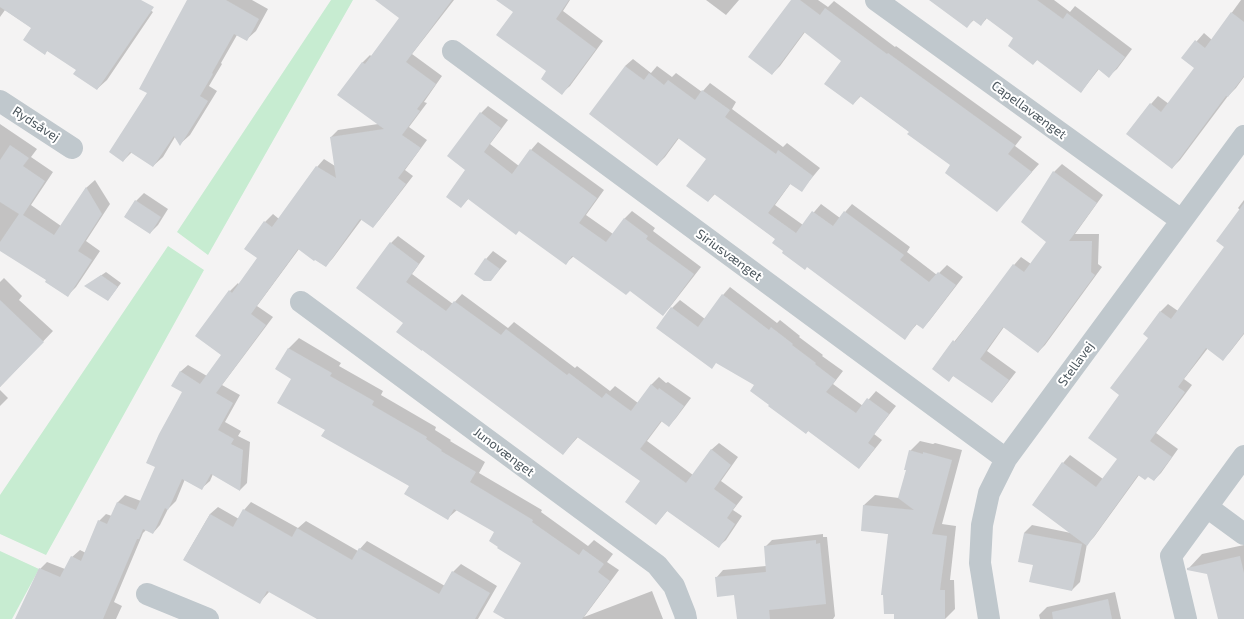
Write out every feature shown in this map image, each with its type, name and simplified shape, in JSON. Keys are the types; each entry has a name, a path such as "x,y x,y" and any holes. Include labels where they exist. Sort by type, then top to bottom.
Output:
{"street":[{"name":"Capellavænget","path":"876,0 1182,220"},
{"name":"Siriusvænget","path":"453,51 1006,459"},
{"name":"Rydsåvej","path":"0,101 72,148"},
{"name":"Stellavej","path":"989,619 980,562 982,525 989,493 1006,459 1244,136"},
{"name":"Junovænget","path":"300,302 657,565 674,586 686,614 686,619"},
{"path":"1186,619 1171,556 1244,456"},
{"path":"1207,507 1244,534"},
{"path":"147,594 208,619"}],"green space":[{"path":"331,0 353,0 208,255 177,232"},
{"path":"168,246 204,270 46,555 0,534 0,495"},
{"path":"0,551 39,569 12,619 0,619"}],"building":[{"path":"0,0 141,0 154,7 97,90 73,74 76,70 47,51 45,55 23,40 31,28 0,7"},
{"path":"187,0 226,0 259,19 247,41 234,34 200,96 208,101 180,146 174,136 153,167 130,152 123,162 109,152 147,93 139,89"},
{"path":"375,0 452,0 406,62 436,84 417,109 420,111 402,135 421,148 398,178 406,184 373,228 360,219 326,267 315,260 314,261 298,249 251,314 266,325 216,393 233,403 218,430 234,439 231,444 243,450 240,491 211,474 202,490 182,479 168,510 165,508 153,534 143,529 139,539 137,539 103,619 15,619 39,568 60,577 71,556 81,561 98,520 107,524 117,502 136,510 155,467 146,463 159,434 182,392 171,386 180,371 200,384 221,355 195,336 229,290 232,293 257,258 244,249 264,221 272,227 316,166 336,178 330,137 384,129 337,95 362,62 365,64 399,18"},
{"path":"496,0 569,0 556,19 596,49 562,95 541,79 546,71 496,35 513,12"},
{"path":"791,0 800,0 820,15 825,8 1015,145 1008,154 1032,172 997,212 945,173 950,165 907,134 909,132 860,96 853,105 824,84 841,61 804,32 772,75 748,57"},
{"path":"929,0 1037,0 1063,19 1067,13 1125,57 1109,78 1098,69 1081,93 1037,60 1033,65 1008,46 1013,38 986,18 981,26 973,20 967,28"},
{"path":"1231,12 1244,22 1244,76 1228,97 1226,96 1172,169 1126,134 1150,103 1161,112 1194,68 1181,58 1195,40 1205,48"},
{"path":"625,66 644,80 649,73 664,85 668,80 695,100 702,90 730,110 725,117 776,154 778,150 813,176 802,192 790,184 768,213 796,233 812,211 833,226 844,211 904,255 900,260 929,282 938,272 956,285 923,329 916,324 905,340 807,267 805,270 782,253 783,251 772,243 775,239 714,194 708,202 686,186 706,159 678,138 657,166 589,114"},
{"path":"480,112 501,128 484,152 512,174 530,149 597,198 579,223 606,242 624,218 648,236 646,239 694,274 663,316 630,291 626,295 572,256 566,265 519,231 516,235 468,199 461,208 446,197 465,170 447,156"},
{"path":"10,145 29,158 23,166 45,181 23,215 54,235 86,187 102,214 78,251 92,260 68,297 45,282 46,280 0,251 0,242 19,214 0,202 0,160"},
{"path":"1053,171 1097,203 1069,241 1092,241 1091,272 1095,275 1038,353 1003,327 980,359 1009,380 992,403 953,376 949,382 932,369 953,340 955,342 1013,264 1024,272 1046,242 1021,222"},
{"path":"135,200 161,217 150,234 124,217"},
{"path":"1244,203 1244,333 1223,361 1206,348 1178,387 1185,392 1150,441 1172,457 1154,481 1148,477 1145,480 1138,475 1087,546 1032,505 1062,462 1096,487 1117,459 1088,438 1119,395 1110,388 1148,338 1143,334 1160,311 1171,319 1224,247 1216,241"},
{"path":"390,242 419,264 406,282 446,311 454,301 501,335 506,329 567,375 569,373 602,398 606,393 631,411 651,384 684,406 669,427 661,421 640,449 686,483 711,449 731,465 714,489 736,505 727,518 735,524 719,548 667,511 656,525 625,502 640,481 577,437 563,455 396,332 403,323 356,288"},
{"path":"485,258 500,269 491,281 484,281 474,274"},
{"path":"101,275 118,287 108,301 84,286"},
{"path":"722,294 769,330 771,327 836,380 826,392 856,413 867,398 889,414 868,443 875,448 859,469 808,431 806,434 768,406 769,405 750,391 754,385 716,363 712,369 656,328 671,307 698,327"},
{"path":"0,300 44,342 0,387"},
{"path":"288,348 332,373 330,376 374,401 372,405 427,437 426,439 442,450 441,451 476,472 470,482 533,520 532,522 579,555 583,549 604,564 598,572 610,581 582,619 505,619 493,612 521,563 497,548 498,547 489,541 494,532 454,509 448,520 404,494 409,486 321,436 325,430 277,403 291,379 275,369"},
{"path":"909,450 923,454 923,452 952,460 932,534 947,536 940,590 945,590 945,619 894,619 894,614 884,614 883,595 881,595 888,534 861,531 863,505 914,510 898,498 906,470 904,470"},
{"path":"243,509 292,537 297,528 352,560 359,548 439,594 452,571 490,593 475,619 317,619 267,591 260,604 183,560 210,514 233,527"},
{"path":"1024,533 1082,544 1072,591 1029,582 1033,565 1018,562"},
{"path":"816,540 816,544 820,543 826,604 769,610 770,619 737,619 734,595 717,597 715,577 766,572 764,546"},
{"path":"1240,556 1244,573 1244,619 1218,619 1207,574 1187,570 1187,568"},
{"path":"1108,599 1112,619 1053,619 1052,612"}]}
